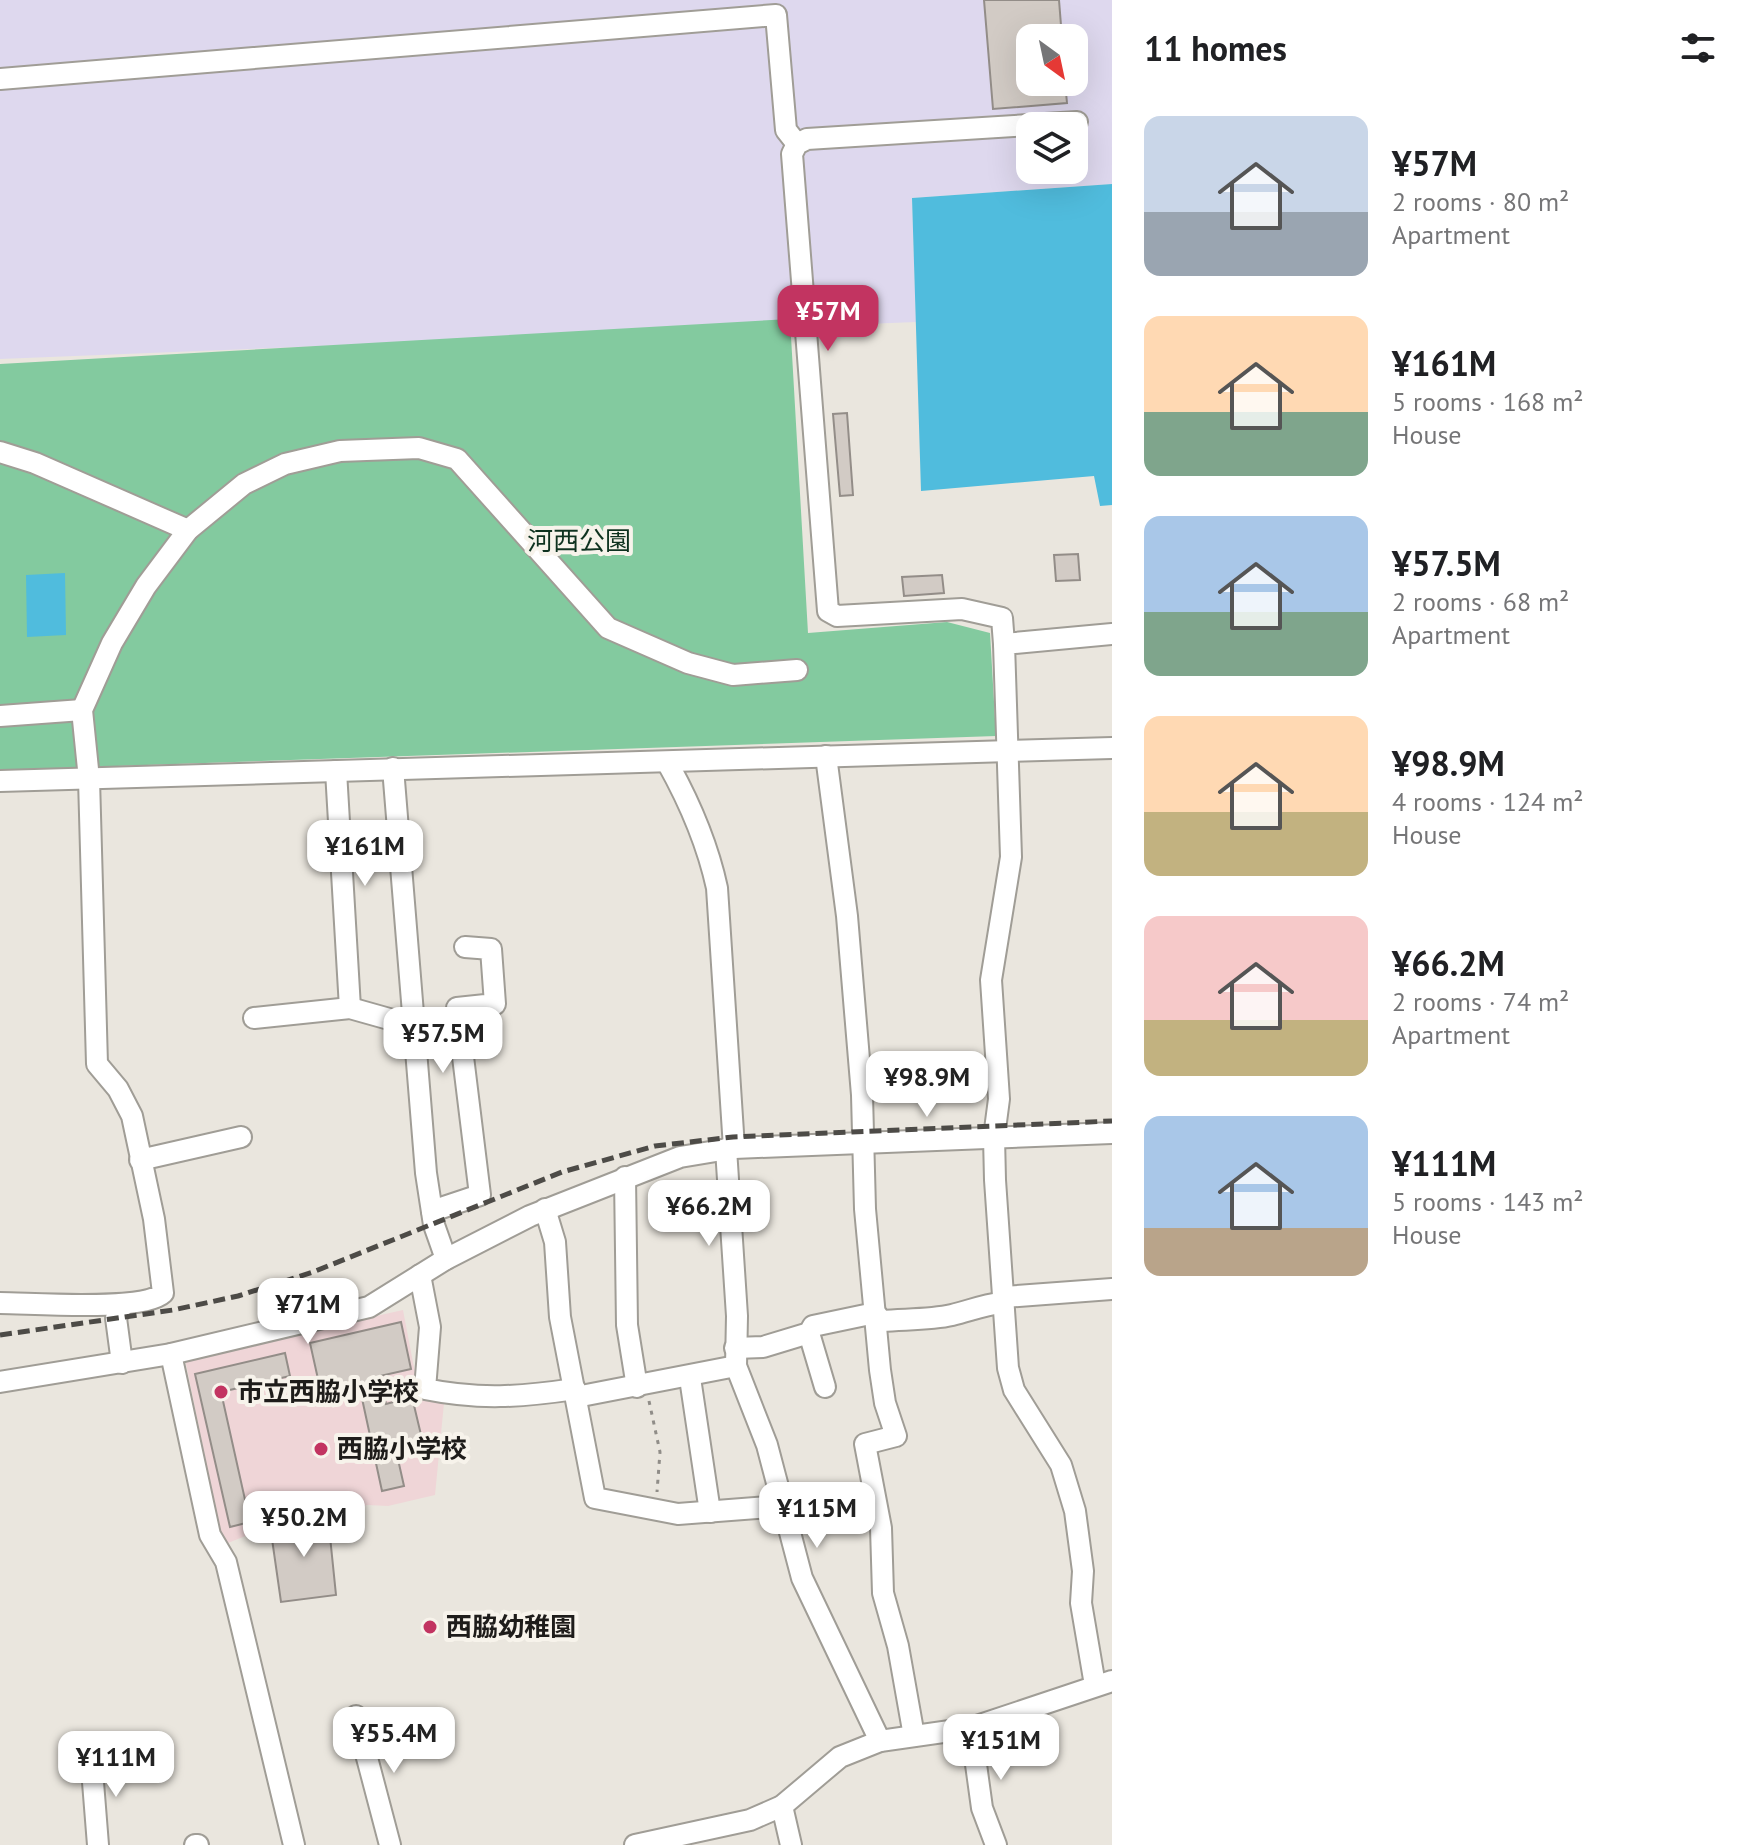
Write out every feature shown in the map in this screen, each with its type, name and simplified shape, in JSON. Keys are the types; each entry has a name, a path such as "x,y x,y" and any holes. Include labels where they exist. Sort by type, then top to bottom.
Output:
{"street":[{"path":"0,79 776,15 786,130 797,144"},
{"path":"635,1845 750,1820 782,1806 840,1757 880,1741 971,1728 1103,1683 1081,1603 1083,1571 1075,1511 1061,1465 1014,1390 1008,1368 994,1137 999,1099 991,980 1011,857 1002,618 962,609 837,616 828,611 792,154 797,144 807,139 1016,126"},
{"path":"0,1303 123,1304 156,1300 163,1293 164,1284 132,1116 118,1089 97,1064 89,779 82,710 112,643 146,586 188,530 244,484 285,464 340,451 419,448 457,459 608,628 688,663 733,675 797,670"},
{"path":"0,452 35,463 188,530"},
{"path":"1004,644 1112,634"},
{"path":"0,716 82,710"},
{"path":"0,781 1112,748"},
{"path":"826,756 847,916 875,1313 885,1403 896,1436 865,1444 881,1528 883,1593 898,1646 914,1736"},
{"path":"667,762 693,809 717,888 737,1316 736,1357 767,1445 802,1578 880,1741"},
{"path":"393,768 432,1211 446,1259"},
{"path":"336,771 350,1008"},
{"path":"432,1211 480,1195 457,1008 495,1004 491,949 465,947"},
{"path":"254,1018 350,1008 414,1026"},
{"path":"0,1382 171,1354 369,1307 446,1259 545,1209 680,1157 730,1148 1112,1133"},
{"path":"140,1160 241,1137"},
{"path":"625,1177 627,1325 641,1386"},
{"path":"545,1209 555,1242 560,1317 595,1498 678,1514 782,1506"},
{"path":"420,1275 430,1327 425,1389 468,1397 512,1399 690,1378 736,1357 809,1333 813,1326 875,1313"},
{"path":"1004,1297 1112,1289"},
{"path":"875,1313 882,1321 954,1315 972,1306 1001,1303 1004,1297"},
{"path":"122,1363 116,1318 123,1304"},
{"path":"809,1333 825,1387"},
{"path":"171,1354 210,1535 226,1562 294,1845"},
{"path":"690,1378 710,1512"},
{"path":"356,1716 390,1845"},
{"path":"971,1728 982,1808 996,1845"},
{"path":"91,1757 98,1845"},
{"path":"782,1806 791,1845"}],"path":[{"path":"641,1386 660,1452 656,1508"}],"shaded area":[{"path":"0,0 1112,0 1112,184 912,198 916,322 0,359"},
{"name":"西脇小学校","path":"403,1310 420,1399 444,1403 435,1495 388,1506 367,1505 328,1517 336,1595 281,1602 270,1526 223,1545 185,1359"}],"green space":[{"name":"河西公園","path":"790,319 808,633 947,622 990,633 996,736 0,770 0,364"}],"water":[{"path":"1112,184 1112,505 1100,506 1094,476 921,491 912,198"},
{"path":"65,573 66,635 27,637 26,575"}],"building":[{"path":"984,0 1059,0 1061,24 1016,24 1016,96 1066,96 1067,103 993,109"},
{"path":"847,413 853,495 840,496 833,414"},
{"path":"1078,554 1080,580 1056,581 1054,555"},
{"path":"942,575 944,593 904,596 902,577"},
{"path":"401,1322 411,1369 380,1376 386,1404 412,1397 422,1439 395,1446 404,1486 382,1491 358,1380 320,1388 310,1343"},
{"name":"西脇小学校","path":"285,1353 290,1376 221,1392 250,1522 230,1527 195,1374"},
{"path":"328,1517 336,1595 281,1602 270,1525"}],"railway":[{"path":"0,1335 173,1310 238,1296 313,1272 562,1172 655,1146 733,1137 1112,1121"}],"place":[{"name":"市立西脇小学校","path":"221,1392"},
{"name":"西脇小学校","path":"321,1449"},
{"name":"西脇幼稚園","path":"430,1627"}]}
